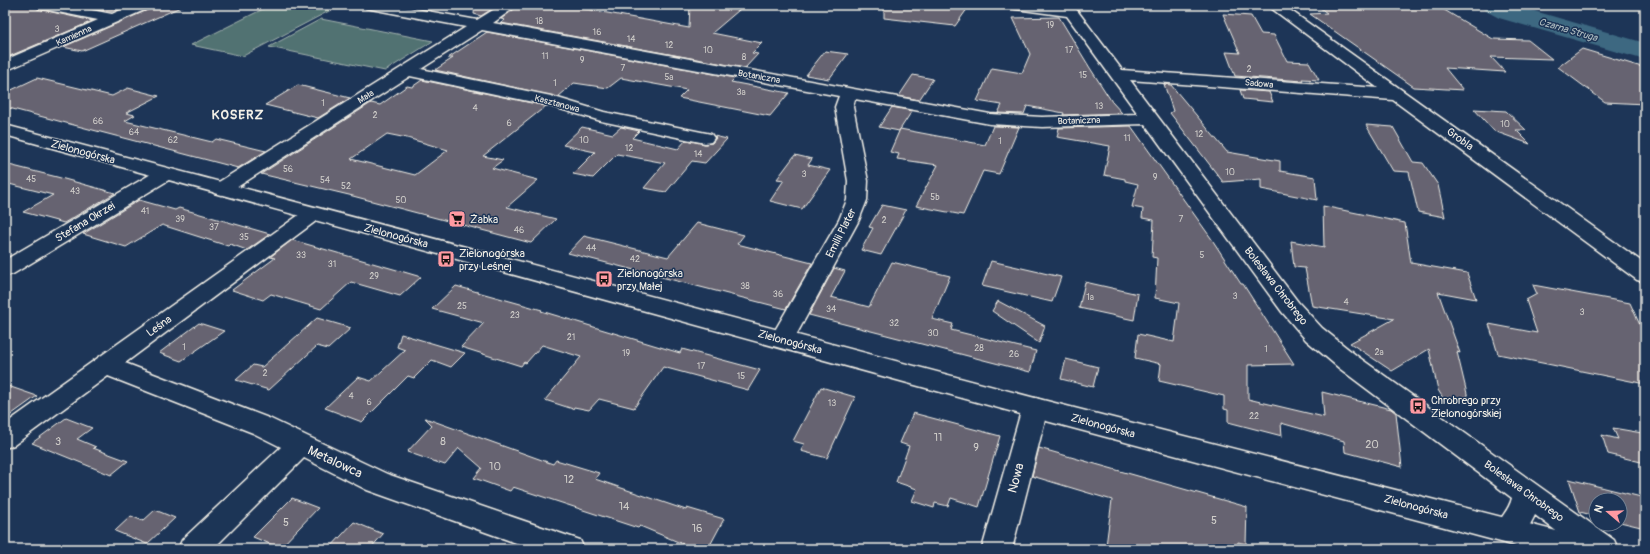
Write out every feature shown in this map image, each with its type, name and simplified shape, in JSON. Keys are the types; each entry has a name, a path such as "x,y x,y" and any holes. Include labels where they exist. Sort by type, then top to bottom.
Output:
{"street":[{"path":"43,5 113,18"},
{"name":"Kamienna","path":"5,66 144,5"},
{"name":"Botaniczna","path":"371,5 990,119 1042,122 1150,119"},
{"name":"Mała","path":"221,189 511,5"},
{"path":"1016,5 1069,8"},
{"name":"Grobla","path":"1274,5 1645,275"},
{"name":"Bolesława Chrobrego","path":"1069,8 1290,307 1314,334 1348,362 1604,549"},
{"name":"Kasztanowa","path":"408,71 551,101 601,116 705,138"},
{"name":"Sadowa","path":"1117,74 1400,96"},
{"name":"Emilii Plater","path":"782,339 850,220 857,200 858,181 844,107 848,93"},
{"name":"Zielonogórska","path":"5,130 1035,408 1576,549"},
{"name":"Stefana Okrzei","path":"5,269 165,174"},
{"name":"Leśna","path":"5,438 313,214"},
{"name":"Metalowca","path":"105,365 262,426 377,482 569,549"},
{"name":"Nowa","path":"997,549 1035,408"},
{"path":"193,549 300,445"},
{"path":"1508,531 1520,519 1525,507 1527,493"}],"green space":[{"path":"271,5 307,5 331,10 243,56 191,45"},
{"path":"321,19 433,41 385,71 269,47"}],"building":[{"path":"8,5 35,5 38,9 93,21 5,58 5,13 8,14"},
{"path":"74,5 128,5 112,12"},
{"path":"152,5 185,5 82,51 63,47 150,9"},
{"path":"475,5 498,5 481,16 474,14"},
{"path":"519,5 564,5 689,28 690,5 745,5 712,33 762,43 752,53 758,54 745,68 501,23 505,20 501,19"},
{"path":"884,5 970,5 955,26 884,18"},
{"path":"1316,5 1436,5 1493,39 1528,40 1552,59 1491,57 1505,72 1445,68 1463,90 1414,87 1310,14 1327,13"},
{"path":"1223,14 1251,16 1261,34 1274,35 1287,61 1309,62 1319,80 1302,79 1303,81 1235,76 1226,52 1240,53"},
{"path":"1059,17 1112,102 1122,113 1063,115 1064,113 1027,106 1024,114 998,113 1002,105 977,101 992,68 1022,73 1030,54 1013,18"},
{"path":"487,32 735,78 731,82 789,93 770,116 679,98 687,90 621,78 608,88 574,83 558,97 435,70 453,58 448,58"},
{"path":"1582,49 1645,68 1645,104 1605,102 1558,67"},
{"path":"825,51 848,54 829,79 806,75"},
{"path":"913,75 933,79 919,100 899,96"},
{"path":"37,78 112,96 128,88 159,96 126,113 135,115 125,121 212,142 216,139 266,151 238,168 5,107 5,93"},
{"path":"422,80 546,106 483,156 503,160 492,168 538,180 507,207 556,219 531,243 349,195 261,174 371,103 380,105 407,86 412,87","holes":["387,134 407,138 448,150 415,175 351,159"]},
{"path":"1164,84 1171,85 1227,152 1280,161 1280,171 1315,177 1317,200 1261,189 1261,179 1223,182 1170,113 1173,111"},
{"path":"298,85 350,98 318,118 265,105"},
{"path":"1240,90 1269,92 1273,102 1243,99"},
{"path":"892,107 912,111 899,131 879,127"},
{"path":"1474,109 1506,111 1526,130 1516,130 1530,144 1494,131"},
{"path":"1366,125 1393,127 1413,162 1423,163 1438,185 1445,217 1418,212 1409,172 1393,171"},
{"path":"993,126 1019,127 999,174 983,171 963,215 916,206 938,165 897,159 899,154 890,152 900,129 985,145"},
{"path":"1131,126 1211,238 1241,284 1243,284 1294,364 1248,365 1248,399 1324,417 1322,392 1391,409 1396,413 1402,467 1345,452 1344,441 1281,423 1282,436 1228,422 1228,410 1224,409 1224,396 1159,381 1161,364 1135,358 1138,334 1174,342 1179,303 1155,298 1157,258 1152,257 1154,220 1142,218 1143,209 1132,207 1138,184 1125,181 1125,179 1104,175 1110,146 1057,137 1059,128"},
{"path":"582,127 613,134 621,127 639,131 632,138 678,149 686,140 705,144 712,143 716,138 714,136 727,139 705,163 692,161 666,192 644,188 665,163 617,154 593,178 573,174 595,152 563,145"},
{"path":"795,155 812,159 808,165 830,170 802,209 770,201 784,180 777,179"},
{"path":"5,164 115,193 64,223 23,212 53,195 5,183"},
{"path":"139,200 175,210 179,208 270,234 247,250 230,244 228,246 162,225 126,247 83,234"},
{"path":"882,205 906,210 881,255 861,250 873,228 869,227"},
{"path":"1323,206 1405,223 1411,263 1467,273 1476,299 1438,292 1460,353 1457,352 1469,402 1445,401 1438,390 1429,349 1392,371 1350,343 1394,319 1312,306 1305,268 1294,267 1291,241 1324,247"},
{"path":"697,223 744,235 737,244 812,263 786,309 568,253 584,236 668,257"},
{"path":"292,240 421,277 400,296 351,282 321,309 271,294 263,300 232,290 275,258 270,257"},
{"path":"991,261 1061,277 1052,302 982,286"},
{"path":"892,262 950,276 932,319 953,324 951,330 1036,351 1030,372 809,315 834,268 845,271 831,297 869,307"},
{"path":"1085,282 1138,294 1134,320 1079,308"},
{"path":"1533,285 1630,303 1645,336 1645,384 1498,354 1489,324 1537,333 1526,300 1537,294"},
{"path":"456,286 542,310 541,311 680,353 682,349 760,370 748,390 663,367 634,408 599,399 589,410 574,407 573,409 545,400 581,357 542,345 526,363 524,362 521,366 461,347 484,323 432,309"},
{"path":"998,301 1045,326 1039,343 992,311"},
{"path":"317,318 351,328 328,349 317,346 269,390 236,380 253,365 262,367"},
{"path":"199,323 224,331 181,361 159,353"},
{"path":"401,334 465,353 451,367 432,360 414,378 408,376 362,422 325,408 358,377 371,381 405,350 397,347"},
{"path":"1066,359 1098,367 1093,387 1061,379"},
{"path":"5,385 37,396 5,419"},
{"path":"821,387 855,397 827,458 801,451 804,444 793,441"},
{"path":"913,413 1000,436 979,507 951,498 948,506 935,503 934,508 912,501 917,489 896,482 909,446 900,443"},
{"path":"66,418 92,428 77,439 96,447 93,448 128,461 111,475 32,443"},
{"path":"425,418 553,464 556,460 599,473 595,479 686,510 687,508 724,519 708,549 703,549 683,544 640,526 638,528 513,487 510,491 474,478 482,468 459,448 445,465 407,452 432,425"},
{"path":"1613,428 1642,433 1645,440 1645,463 1608,454 1602,435 1618,439"},
{"path":"1039,448 1247,507 1246,544 1238,542 1237,549 1116,549 1106,546 1112,500 1032,476"},
{"path":"1569,479 1621,492 1588,492 1588,514 1580,512"},
{"path":"1628,494 1645,498 1645,528 1628,524"},
{"path":"292,498 318,508 280,548 253,537"},
{"path":"155,510 175,518 147,544 115,531 131,516 143,521"},
{"path":"354,522 383,534 370,549 329,549"}],"waterway":[{"name":"Czarna Struga","path":"1493,5 1508,12 1645,52"}],"place":[{"name":"Żabka","path":"457,219"},
{"name":"Zielonogórska przy Leśnej","path":"446,259"},
{"name":"Zielonogórska przy Małej","path":"604,279"},
{"name":"Chrobrego przy Zielonogórskiej","path":"1418,406"}],"district":[{"name":"KOSERZ","path":"238,115"}]}
